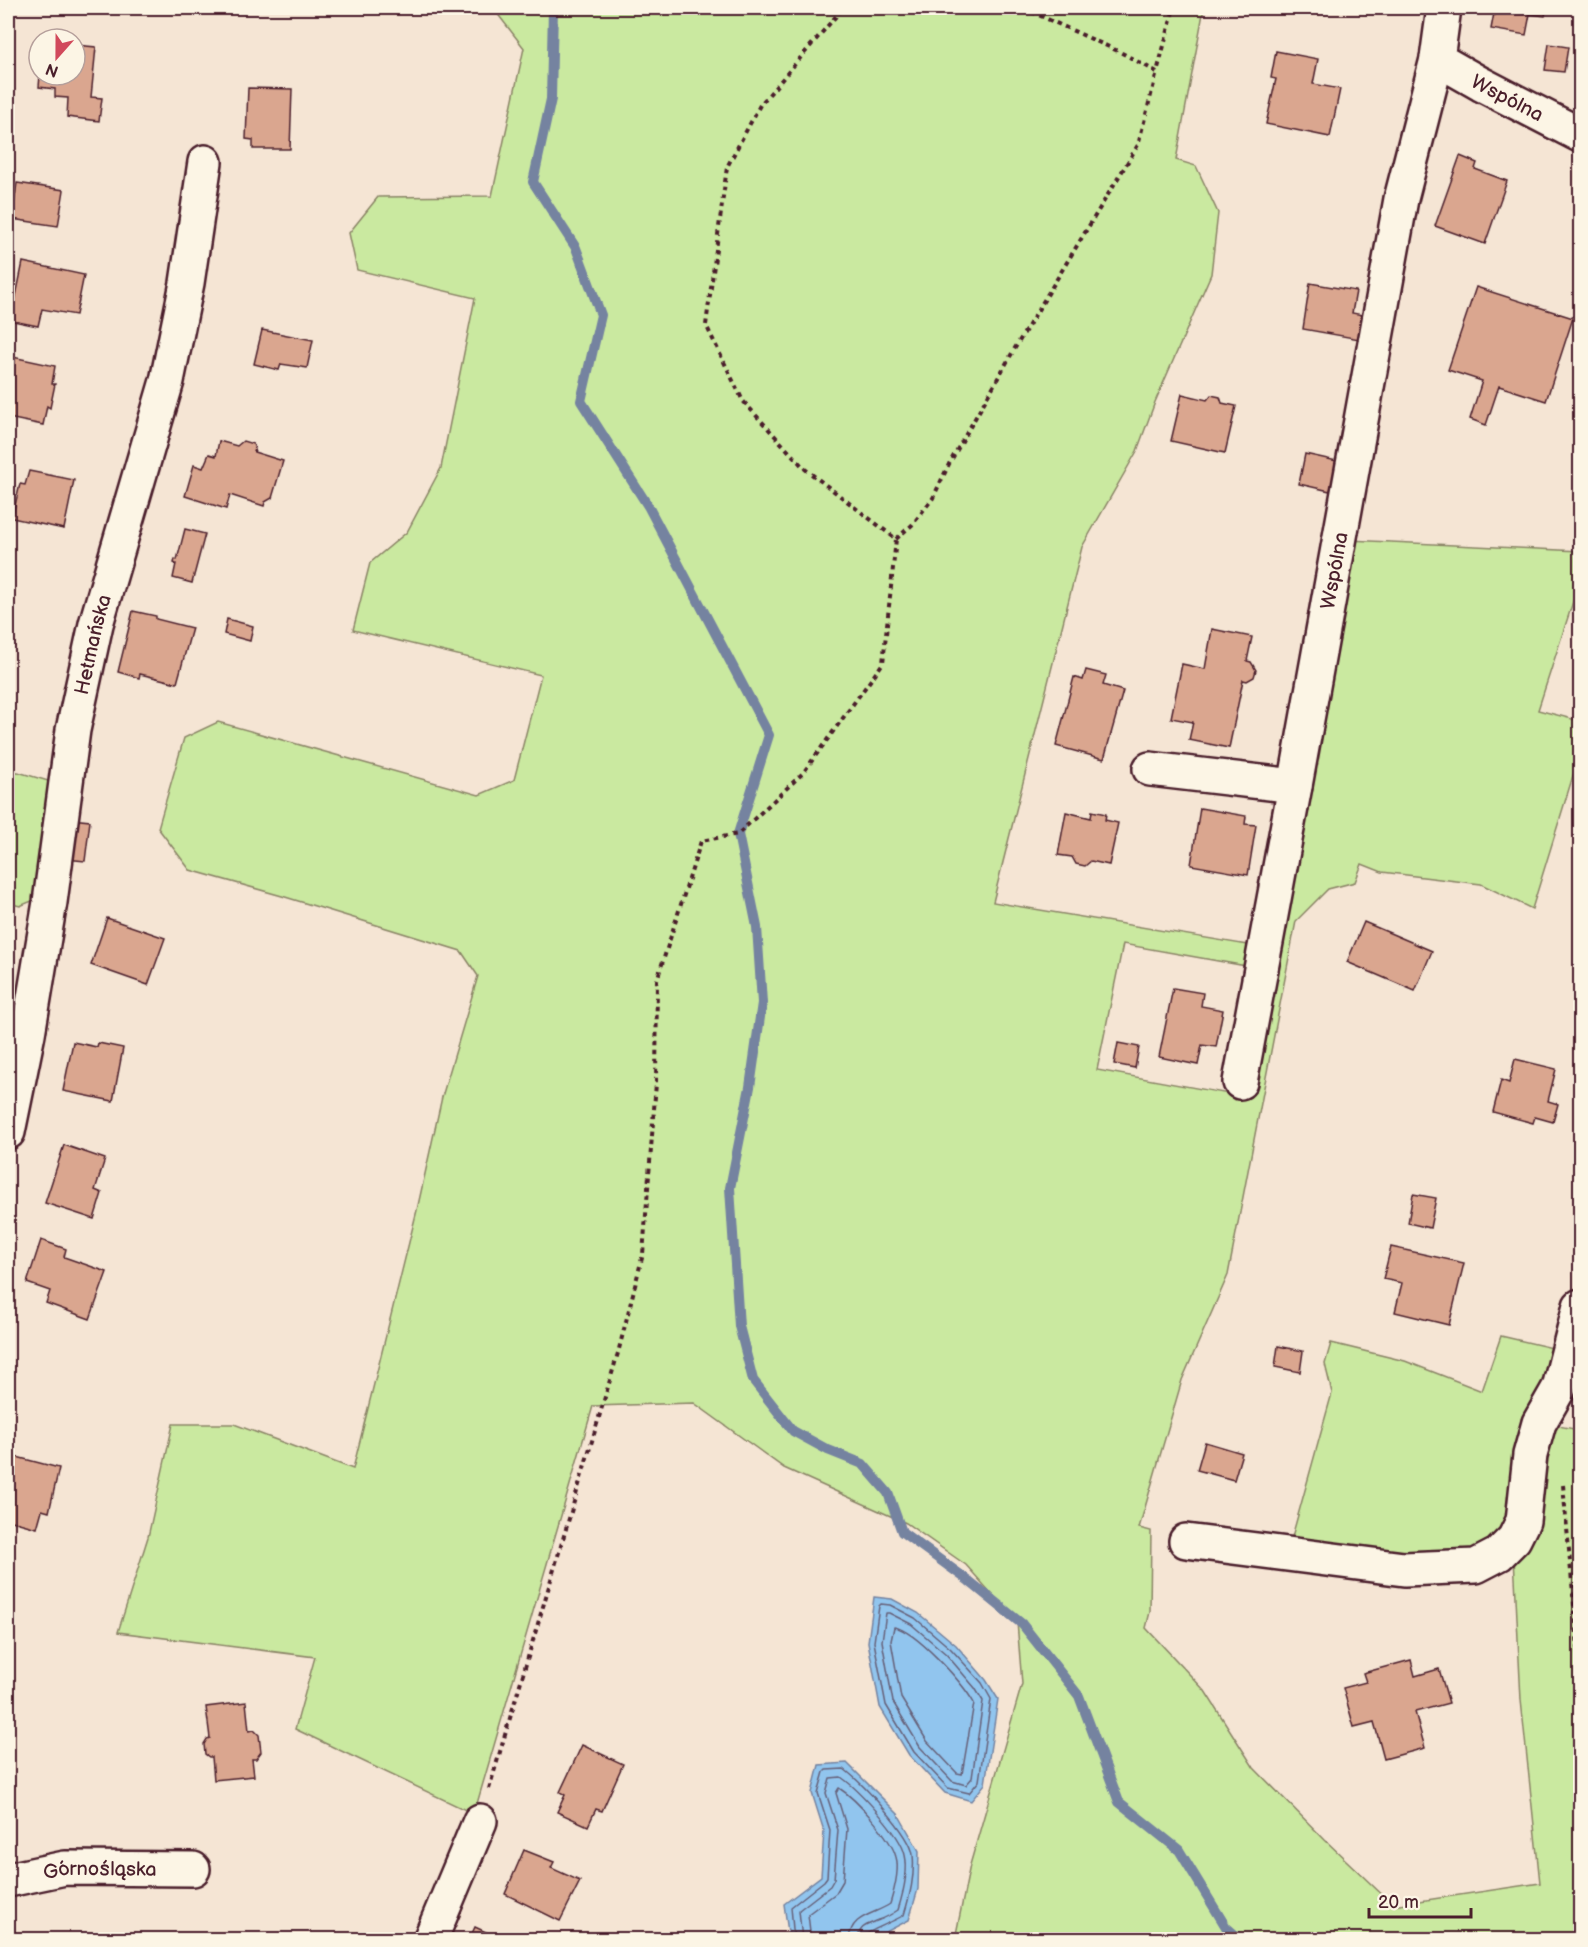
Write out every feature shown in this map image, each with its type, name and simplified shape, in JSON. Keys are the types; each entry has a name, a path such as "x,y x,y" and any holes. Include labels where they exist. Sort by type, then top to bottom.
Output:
{"street":[{"name":"Wspólna","path":"1240,1082 1401,199 1437,59 1444,8"},
{"name":"Wspólna","path":"1437,59 1581,135"},
{"name":"Hetmańska","path":"8,1132 28,1034 50,902 73,730 96,624 167,381 187,283 205,162"},
{"path":"1150,769 1295,786"},
{"path":"1186,1541 1404,1569 1476,1566 1499,1554 1514,1539 1523,1521 1530,1455 1539,1423 1559,1388 1581,1306"},
{"path":"430,1940 480,1821"},
{"name":"Górnośląska","path":"8,1880 65,1868 193,1869"}],"path":[{"path":"843,8 760,105 727,167 706,325 743,400 805,469 896,539"},
{"path":"1023,8 1120,52 1157,72"},
{"path":"480,1821 618,1353 643,1254 656,1083 657,980 701,841 738,834 803,773 883,663 896,539 912,525 933,498 949,464 1015,348 1138,145 1174,8"},
{"path":"1563,1483 1581,1669"}],"green space":[{"path":"493,8 1204,8 1176,160 1196,166 1218,213 1211,274 1155,402 1137,451 1082,547 993,902 1254,946 1252,967 1123,944 1097,1070 1245,1097 1349,540 1580,551 1580,580 1538,710 1580,721 1580,753 1532,909 1481,884 1382,872 1362,864 1355,882 1328,889 1296,921 1228,1275 1182,1380 1139,1528 1151,1531 1150,1612 1146,1628 1205,1691 1254,1768 1393,1905 1540,1883 1521,1700 1514,1557 1548,1424 1580,1430 1580,1939 955,1939 970,1865 1022,1684 1017,1622 966,1565 906,1523 784,1468 694,1403 593,1406 474,1814 295,1729 315,1657 118,1632 148,1537 173,1424 234,1424 353,1469 417,1210 442,1097 478,976 461,951 190,870 158,828 184,738 218,722 479,795 514,780 541,675 353,630 370,563 407,532 441,468 475,298 357,270 349,233 378,197 492,196 524,48"},
{"path":"8,772 18,772 55,783 39,898 20,906 8,903"},
{"path":"1501,1336 1557,1349 1539,1398 1521,1419 1516,1504 1501,1539 1458,1558 1290,1544 1332,1393 1325,1364 1331,1343 1405,1361 1482,1391"}],"water":[{"path":"874,1597 892,1599 918,1613 956,1645 986,1680 998,1699 985,1784 971,1801 945,1793 909,1755 880,1707 868,1642"},
{"path":"847,1763 898,1814 919,1851 918,1889 909,1920 884,1933 863,1939 789,1939 784,1904 821,1876 824,1831 812,1793 819,1765"}],"building":[{"path":"1495,8 1547,8 1545,16 1530,14 1526,35 1491,29"},
{"path":"1549,44 1568,47 1564,72 1545,70"},
{"path":"87,46 96,47 91,97 102,98 99,121 67,117 68,98 55,97 55,89 39,87 87,87"},
{"path":"1276,51 1318,59 1313,84 1340,89 1330,137 1266,124 1276,79 1271,78"},
{"path":"248,88 292,89 290,149 253,149 253,140 246,139"},
{"path":"1460,156 1477,163 1475,169 1507,181 1485,244 1435,226"},
{"path":"17,183 64,190 58,226 12,219"},
{"path":"23,262 84,275 76,315 42,309 38,326 8,320 8,300 15,301"},
{"path":"1310,283 1356,291 1352,313 1363,315 1359,339 1303,329"},
{"path":"1476,287 1573,318 1546,401 1499,386 1486,425 1470,419 1482,381 1448,370"},
{"path":"262,330 313,340 307,368 281,364 279,370 254,364"},
{"path":"8,356 55,366 52,384 55,384 50,408 47,406 43,425 8,418"},
{"path":"1182,394 1207,400 1211,395 1220,397 1222,403 1236,406 1225,453 1171,441"},
{"path":"219,441 237,446 243,441 253,444 254,452 283,461 272,498 265,502 264,506 230,495 226,509 185,496 194,465 203,468 209,454 216,456"},
{"path":"1305,454 1337,461 1330,491 1299,484"},
{"path":"29,471 74,480 64,529 12,518 20,484 25,485"},
{"path":"185,529 205,534 192,583 173,578 176,564 174,563 175,559 177,560"},
{"path":"133,611 192,628 177,683 140,674 139,678 118,672"},
{"path":"227,619 253,626 250,641 224,634"},
{"path":"1212,629 1252,637 1247,661 1251,662 1256,670 1254,677 1247,681 1243,680 1229,748 1189,740 1193,722 1171,718 1182,664 1205,669"},
{"path":"1086,670 1106,675 1103,685 1123,691 1104,759 1056,746 1074,677 1083,680"},
{"path":"1200,808 1246,816 1245,824 1256,825 1248,875 1191,865"},
{"path":"1092,811 1106,814 1105,820 1118,823 1109,865 1091,861 1085,866 1076,864 1072,857 1058,855 1066,812 1091,818"},
{"path":"71,819 90,821 85,861 66,859"},
{"path":"107,918 165,938 148,985 91,965"},
{"path":"1364,922 1432,951 1415,991 1347,962"},
{"path":"1173,988 1203,993 1201,1006 1223,1010 1216,1047 1202,1045 1198,1065 1159,1057"},
{"path":"73,1042 97,1047 98,1043 123,1048 113,1101 63,1091"},
{"path":"1118,1043 1139,1047 1135,1068 1114,1064"},
{"path":"1515,1059 1556,1069 1548,1101 1558,1104 1553,1122 1535,1117 1533,1123 1493,1112 1501,1080 1509,1083"},
{"path":"64,1145 105,1159 95,1190 102,1193 94,1219 45,1203"},
{"path":"1413,1194 1436,1198 1430,1228 1408,1223"},
{"path":"41,1240 66,1249 64,1257 107,1272 90,1319 46,1303 50,1291 27,1283"},
{"path":"1391,1247 1464,1263 1449,1325 1395,1312 1402,1283 1383,1279"},
{"path":"1278,1346 1303,1351 1300,1372 1275,1367"},
{"path":"1205,1442 1242,1453 1234,1480 1197,1470"},
{"path":"9,1455 59,1468 49,1512 42,1510 37,1528 8,1520"},
{"path":"1411,1660 1415,1676 1439,1669 1449,1703 1415,1712 1425,1748 1384,1759 1374,1722 1354,1727 1343,1688 1366,1682 1363,1673"},
{"path":"246,1702 249,1731 254,1730 259,1735 261,1752 256,1759 252,1759 254,1776 214,1780 212,1757 205,1754 204,1744 210,1738 206,1707"},
{"path":"582,1745 623,1764 602,1811 596,1809 588,1826 557,1812 565,1795 560,1792"},
{"path":"524,1850 554,1862 551,1868 580,1881 560,1921 505,1894"},
{"path":"475,1927 503,1940 469,1940"}],"waterway":[{"path":"553,8 551,99 533,182 576,248 601,315 581,401 648,506 769,735 738,834 757,927 762,1003 750,1087 730,1188 739,1326 753,1380 793,1431 828,1450 863,1464 888,1493 902,1532 969,1581 1022,1624 1079,1696 1119,1802 1179,1850 1226,1927 1241,1940"}]}
